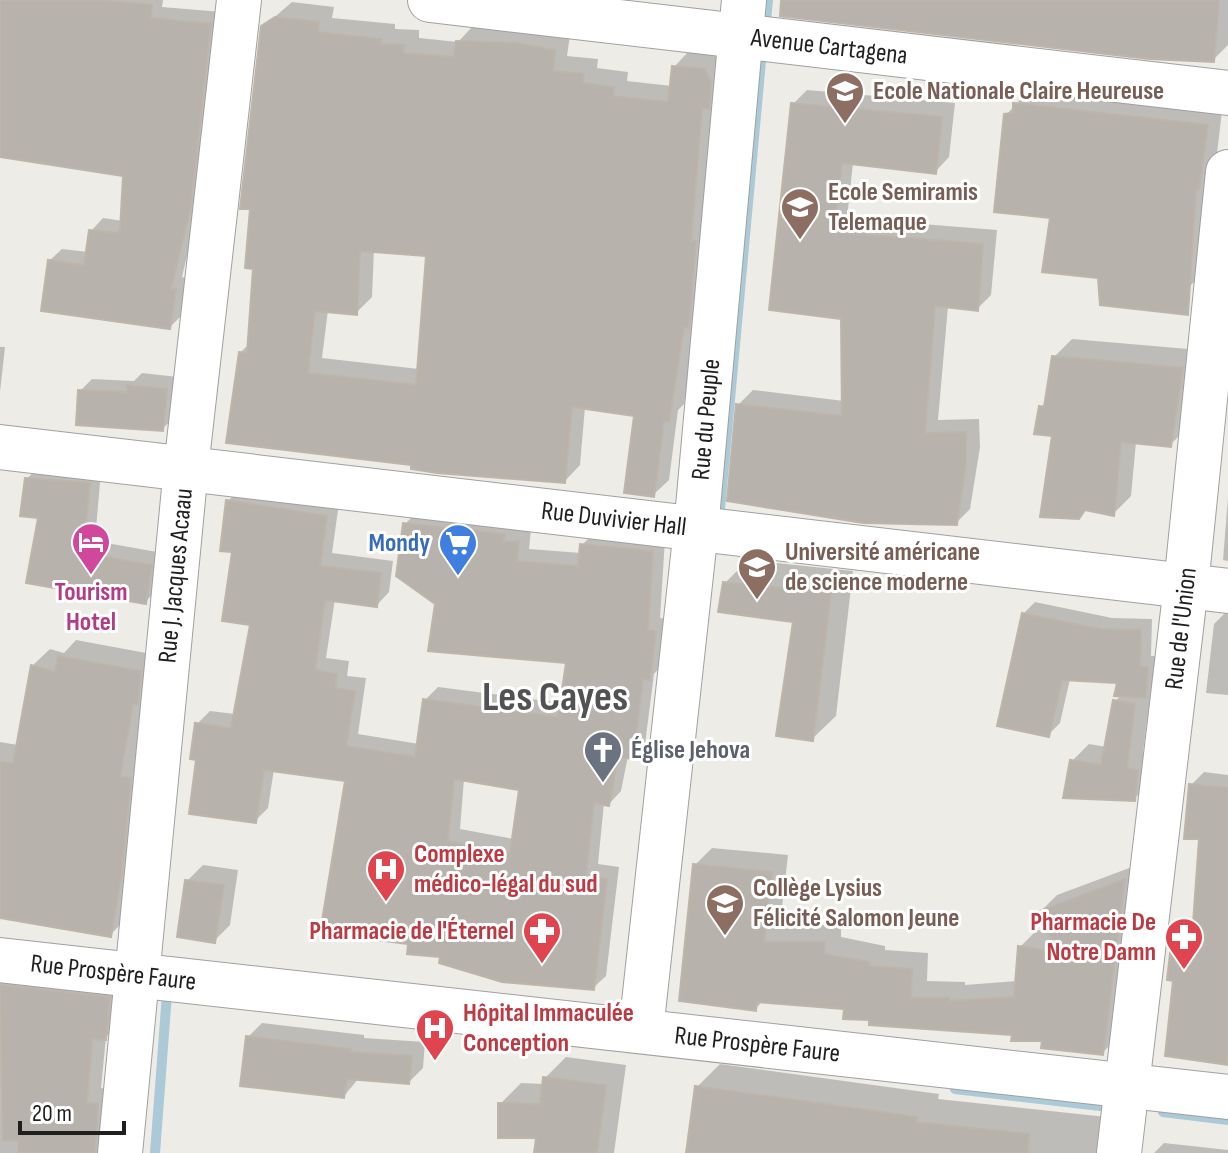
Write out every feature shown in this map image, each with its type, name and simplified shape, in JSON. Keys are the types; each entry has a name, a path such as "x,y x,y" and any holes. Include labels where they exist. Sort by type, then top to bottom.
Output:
{"street":[{"name":"Rue J. Jacques Acaau","path":"120,1153 186,468 239,0"},
{"name":"Avenue Cartagena","path":"430,0 742,18 1228,93"},
{"name":"Rue du Peuple","path":"641,1030 696,529 742,18"},
{"name":"Rue de l'Union","path":"1119,1153 1207,589 1228,172"},
{"name":"Rue Duvivier Hall","path":"0,447 1207,589"},
{"name":"Rue Prospère Faure","path":"0,960 1228,1097"}],"building":[{"path":"0,0 97,0 152,5 151,18 211,24 191,206 171,289 176,289 170,329 41,311 48,260 84,265 89,230 117,233 120,230 123,176 0,157"},
{"path":"781,0 1219,0 1214,62 1149,59 780,16"},
{"path":"275,17 319,22 318,32 381,39 380,44 404,45 404,53 454,57 456,41 515,43 555,50 553,71 584,74 583,83 614,87 613,96 668,102 672,66 705,69 711,82 709,109 702,108 691,241 696,241 689,328 684,327 669,422 664,421 654,497 624,493 634,416 572,407 565,483 437,473 411,469 411,465 226,443 239,352 247,353 253,269 245,268 250,209 240,209 261,26","holes":["360,251 426,256 416,385 308,373 315,311 357,315"]},
{"path":"791,103 942,117 936,174 842,163 833,232 983,244 978,311 935,306 925,433 966,432 966,463 957,525 863,523 727,501 736,404 842,416 841,319 769,310"},
{"path":"1013,103 1208,125 1199,190 1196,190 1188,315 1100,305 1098,278 1042,272 1050,218 994,212 1004,114 1013,113"},
{"path":"1052,356 1183,368 1171,447 1121,442 1114,516 1085,510 1079,519 1040,517 1052,436 1034,434 1039,406 1044,407"},
{"path":"127,385 167,389 163,431 76,425 78,390 127,392"},
{"path":"25,478 90,483 83,553 152,565 146,604 26,583 38,518 20,516"},
{"path":"226,500 327,516 320,566 381,573 377,607 325,600 315,670 337,674 335,688 355,691 346,746 415,757 423,699 558,717 566,663 428,651 435,604 396,576 403,523 505,534 503,542 519,541 517,561 578,566 580,544 653,551 648,630 656,631 650,680 643,679 633,759 618,757 609,806 594,803 586,876 607,879 594,990 502,982 439,963 440,957 407,954 408,944 320,933 345,781 264,770 256,823 189,814 196,760 190,759 195,723 231,728 250,625 222,621 232,552 220,551","holes":["454,779 519,790 510,853 448,841"]},
{"path":"723,582 831,593 813,741 776,736 793,622 718,612"},
{"path":"1022,613 1099,629 1141,630 1140,667 1148,667 1146,698 1114,696 1117,683 1062,680 1049,737 997,726"},
{"path":"58,656 141,671 138,705 133,704 120,777 131,778 122,872 111,937 0,918 0,762 13,764 31,665 55,672"},
{"path":"1113,700 1135,704 1127,768 1138,770 1135,801 1063,798 1070,760 1101,765"},
{"path":"1189,784 1228,788 1228,1065 1165,1056 1173,981 1167,980 1172,936 1192,938 1199,839 1184,839"},
{"path":"693,864 772,872 764,942 825,942 824,954 869,962 869,966 912,969 911,998 949,998 949,1001 1014,997 1018,946 1059,953 1037,912 1125,879 1103,1055 1041,1048 1042,1041 1011,1041 1012,1035 869,1025 869,1020 843,1019 844,1009 757,1002 756,1011 679,1001"},
{"path":"185,880 224,885 215,943 177,937"},
{"path":"0,985 110,997 106,1040 92,1039 87,1103 98,1104 95,1153 18,1153 19,1141 3,1140"},
{"path":"246,1036 351,1049 350,1052 412,1056 409,1084 347,1079 344,1098 240,1086"},
{"path":"543,1077 606,1085 597,1153 534,1153 536,1138 498,1138 498,1103 540,1104"},
{"path":"695,1086 917,1117 916,1122 1029,1134 1028,1153 686,1153"}],"waterway":[{"path":"765,30 768,0"},
{"path":"719,520 762,50"},
{"path":"155,1153 167,994 173,994"},
{"path":"955,1089 1100,1106"},
{"path":"1163,1112 1228,1120"}],"place":[{"name":"Ecole Nationale Claire Heureuse","path":"845,125"},
{"name":"Ecole Semiramis Telemaque","path":"800,241"},
{"name":"Tourism Hotel","path":"91,576"},
{"name":"Mondy","path":"458,577"},
{"name":"Université américane de science moderne","path":"757,601"},
{"name":"Église Jehova","path":"603,784"},
{"name":"Complexe médico-légal du sud","path":"386,903"},
{"name":"Collège Lysius Félicité Salomon Jeune","path":"725,937"},
{"name":"Pharmacie de l'Éternel","path":"542,965"},
{"name":"Pharmacie De Notre Damn","path":"1184,971"},
{"name":"Hôpital Immaculée Conception","path":"435,1062"}],"district":[{"name":"Les Cayes","path":"555,697"}]}
